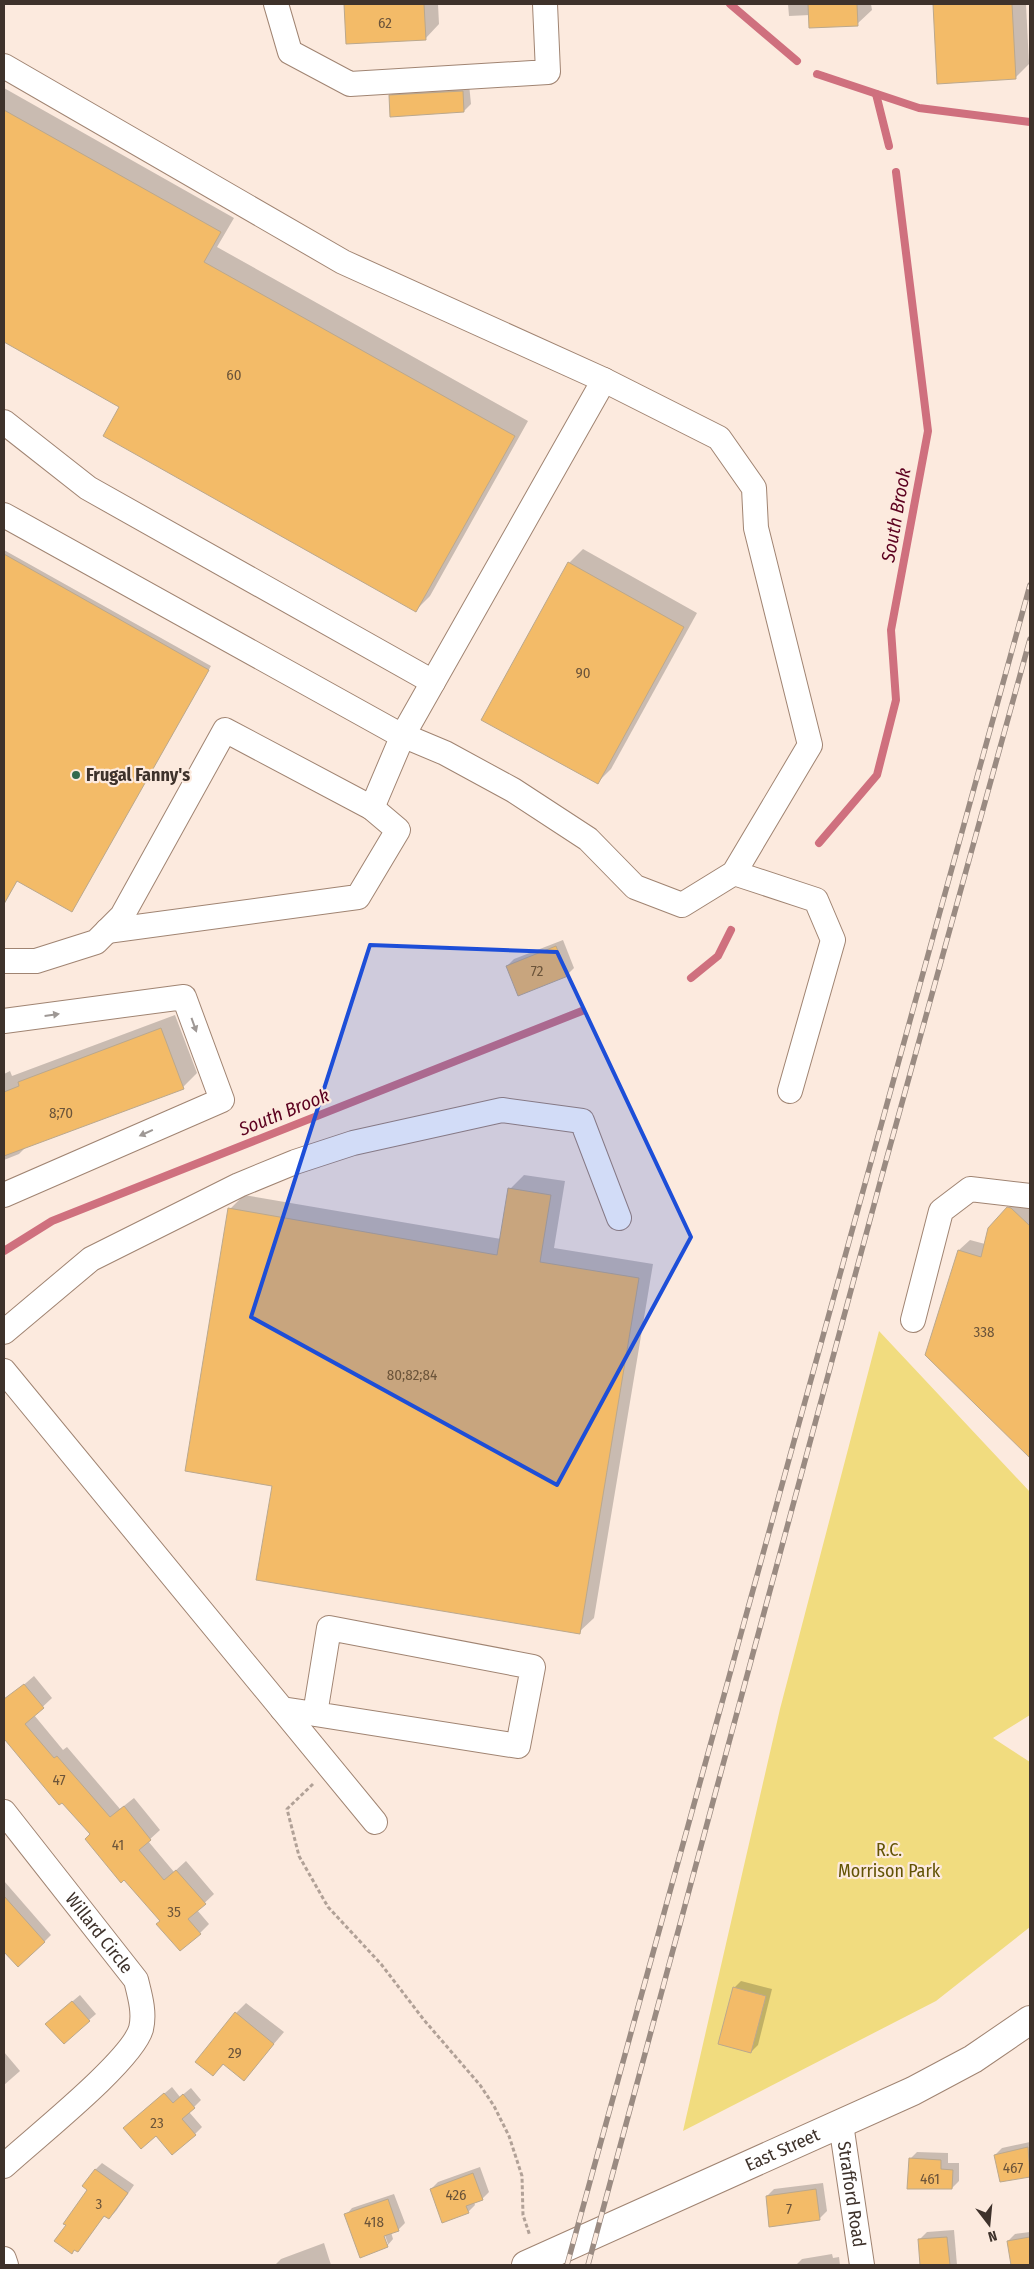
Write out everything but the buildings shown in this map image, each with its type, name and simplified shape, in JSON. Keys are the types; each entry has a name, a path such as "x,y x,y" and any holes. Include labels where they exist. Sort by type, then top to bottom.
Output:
{"main road":[{"name":"East Street","path":"532,2263 913,2091 973,2059 1030,2020"}],"street":[{"path":"276,4 290,52 350,84 548,72 545,4"},
{"path":"4,66 343,262 604,380 719,438 754,488 756,528 810,745 734,873 682,906 635,887 588,839 549,812 445,753 403,735 4,515"},
{"path":"372,808 403,735 604,380"},
{"path":"4,422 88,488 433,682"},
{"path":"4,961 36,961 96,942 107,931 122,916 225,730 372,808 398,830 358,897 107,931"},
{"path":"734,873 816,900 833,940 790,1091"},
{"path":"4,1021 184,997 222,1100 4,1195"},
{"path":"4,1332 91,1259 239,1185 295,1162 353,1143 502,1110 582,1121 619,1218"},
{"path":"912,1320 942,1211 970,1189 1030,1196"},
{"path":"4,1371 375,1822"},
{"path":"282,1709 518,1746 533,1667 329,1628 315,1714"},
{"name":"Willard Circle","path":"4,1812 136,1980 143,2004 141,2030 121,2060 4,2166"},
{"name":"Strafford Road","path":"841,2124 862,2265"},
{"path":"4,2259 6,2265"}],"path":[{"path":"332,1768 287,1809 299,1856 328,1907 392,1978 424,2020 480,2085 494,2106 509,2136 522,2176 523,2215 532,2263"}],"highlighted area":[{"path":"370,945 557,952 691,1237 557,1485 251,1317"}],"green space":[{"name":"R.C. Morrison Park","path":"879,1331 1030,1492 1030,1715 993,1738 1030,1762 1030,1927 936,2001 683,2131 780,1709"}],"waterway":[{"path":"730,4 797,61"},
{"path":"817,74 919,108 1030,122"},
{"name":"South Brook","path":"876,94 889,146"},
{"name":"South Brook","path":"819,843 877,775 896,700 891,630 928,431 896,172"},
{"name":"South Brook","path":"691,978 718,956 731,930"},
{"name":"South Brook","path":"4,1251 52,1221 582,1011"}],"railway":[{"path":"567,2265 1030,585"},
{"path":"588,2265 881,1179 1030,639"}],"place":[{"name":"Frugal Fanny's","path":"76,775"}]}
